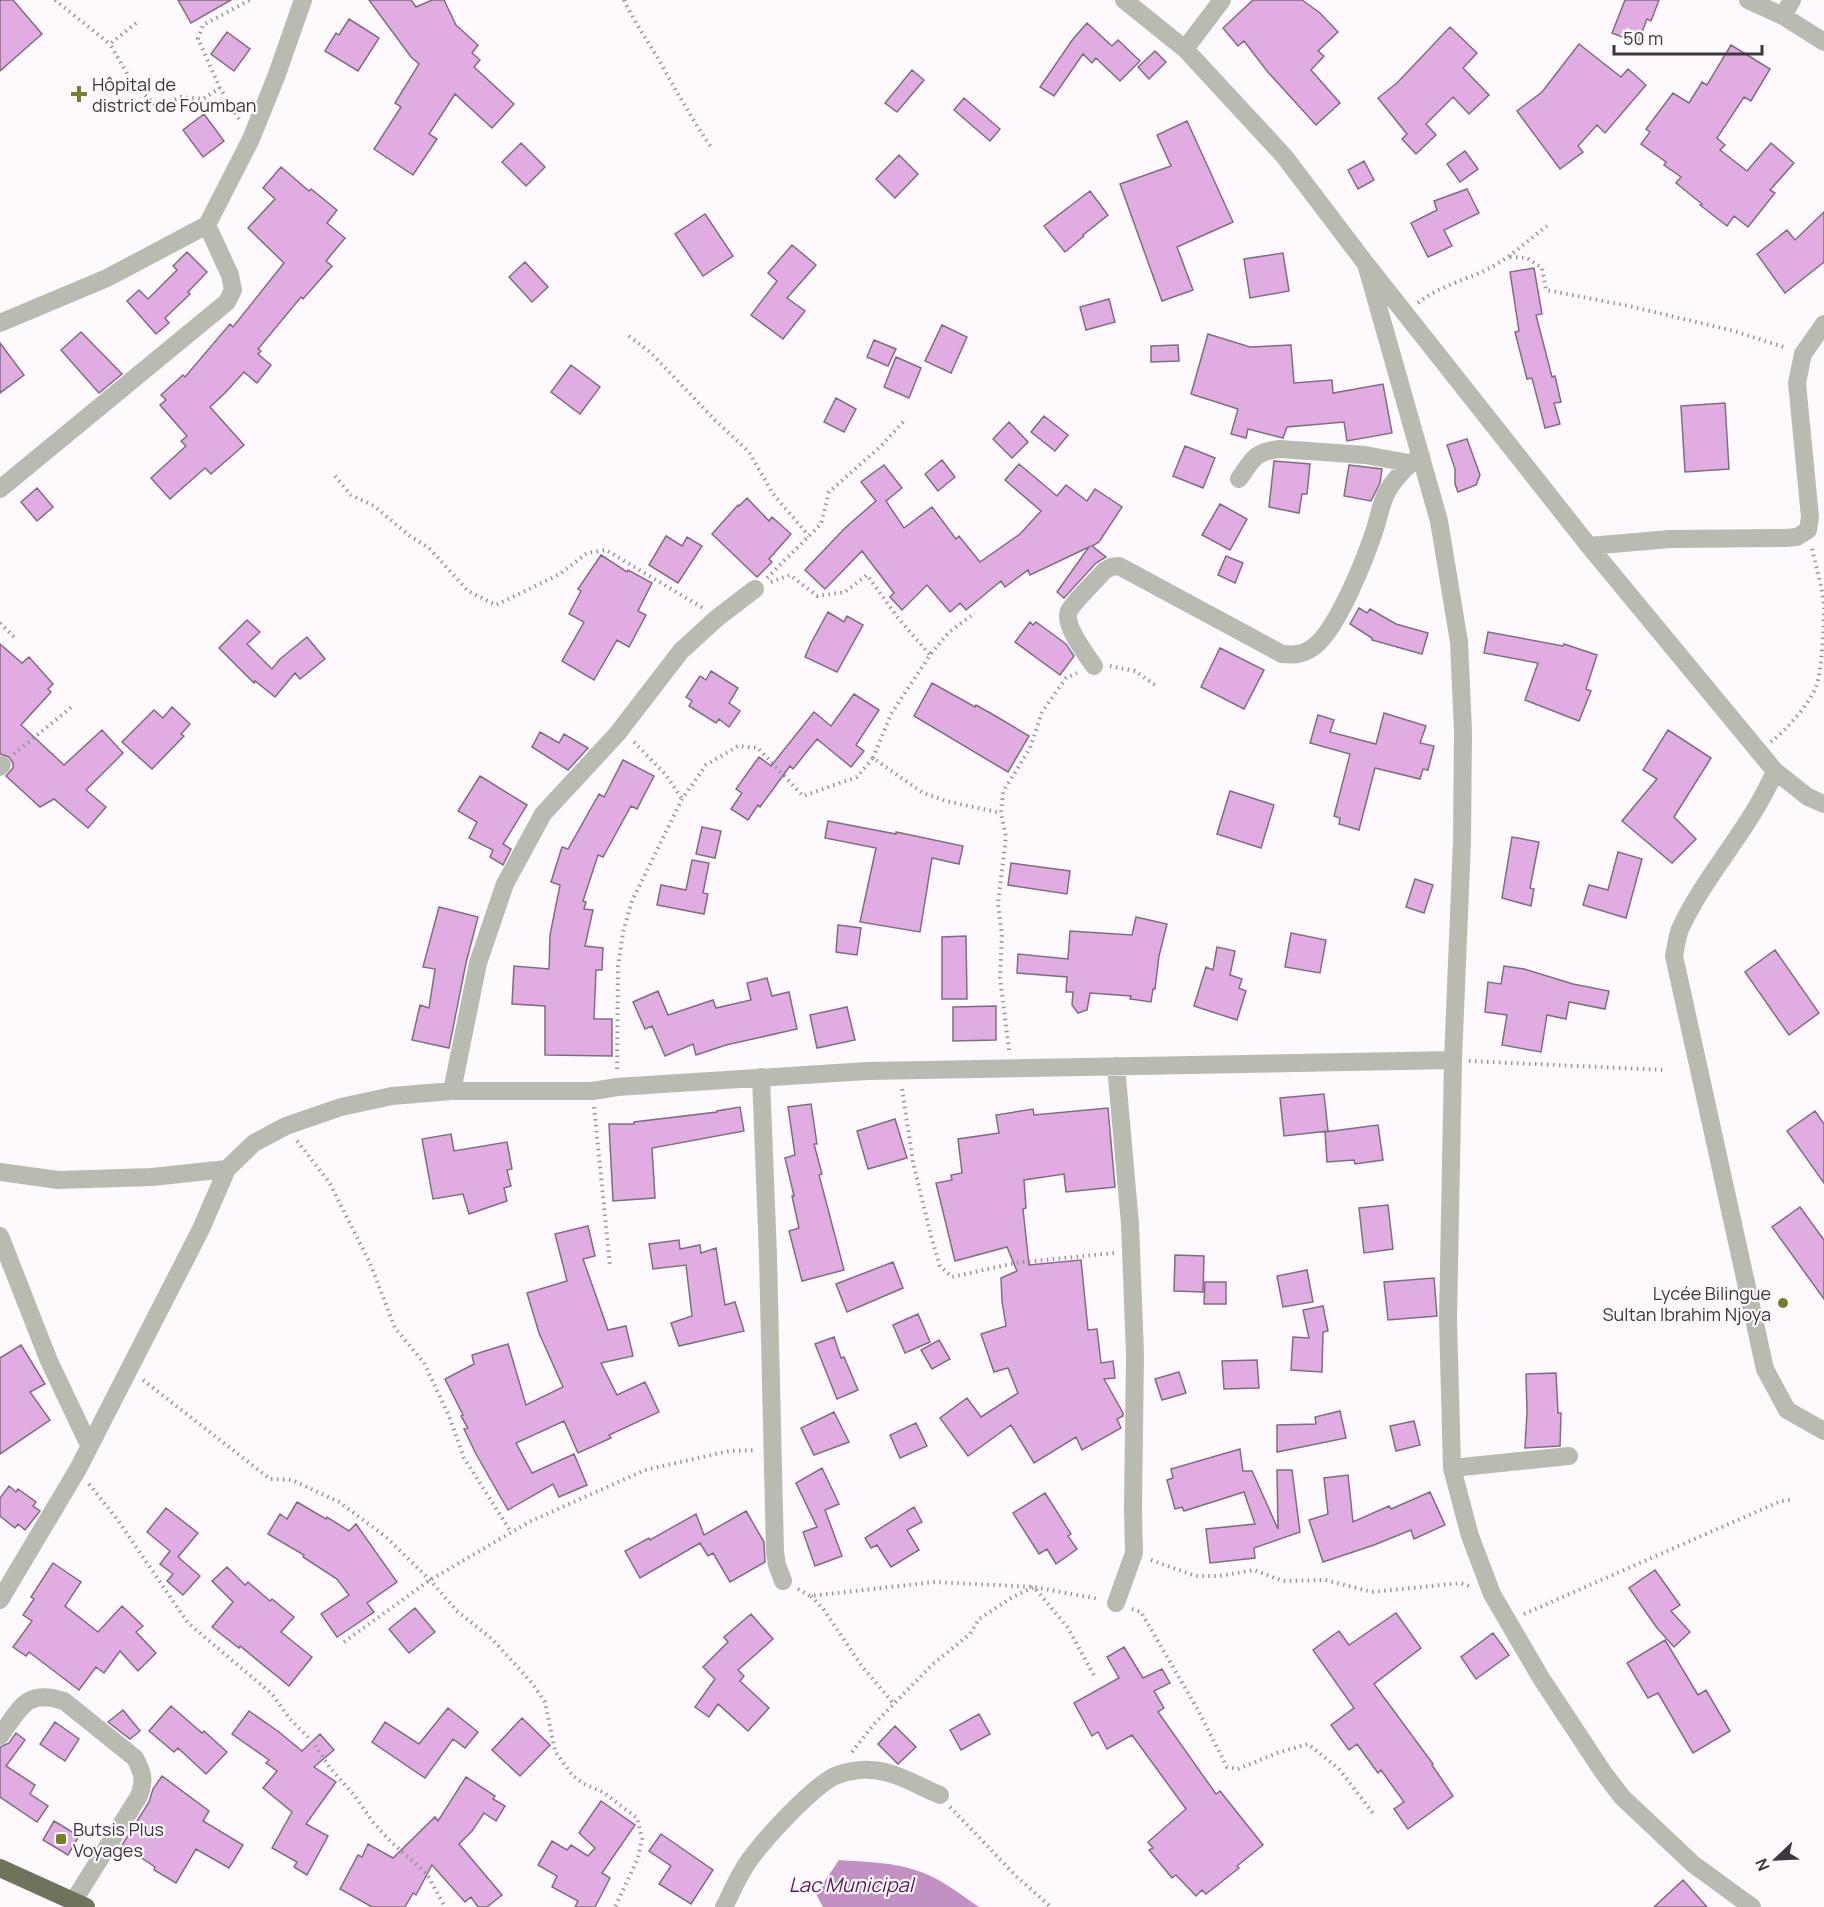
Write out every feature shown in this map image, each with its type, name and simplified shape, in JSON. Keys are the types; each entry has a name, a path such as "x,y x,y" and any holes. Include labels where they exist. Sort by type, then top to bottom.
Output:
{"highway":[{"path":"0,1868 80,1905"}],"street":[{"path":"0,323 107,278 207,225 250,139 276,77 303,0"},
{"path":"1124,0 1185,49 1284,156 1366,264 1589,546 1775,771 1808,797 1824,804"},
{"path":"1185,49 1222,0"},
{"path":"1748,0 1788,8 1824,42"},
{"path":"0,489 227,302 233,290 230,275 207,225"},
{"path":"1366,264 1415,460 1439,521 1460,642 1463,732 1462,841 1453,1060 1448,1319 1452,1468 1470,1536 1492,1594 1506,1621 1602,1772 1622,1797 1693,1864 1752,1907"},
{"path":"1589,546 1670,539 1785,538 1797,537 1808,530 1810,517 1797,383 1803,354 1824,324"},
{"path":"1239,479 1254,456 1266,450 1365,454 1415,460"},
{"path":"1094,666 1072,631 1068,622 1069,611 1104,571 1119,566 1282,654 1298,656 1313,648 1326,635 1355,581 1386,494 1415,460"},
{"path":"452,1091 478,963 505,884 543,814 617,734 681,651 717,618 755,589"},
{"path":"1775,771 1768,789 1709,878 1680,931 1674,956 1765,1370 1787,1410 1824,1431"},
{"path":"0,1600 78,1469 201,1229 227,1169 255,1143 286,1126 341,1107 392,1096 452,1091 593,1091 616,1087 761,1077 900,1070 1453,1060"},
{"path":"1116,1066 1131,1251 1136,1354 1134,1553 1116,1603"},
{"path":"761,1077 775,1552 783,1581"},
{"path":"0,1173 58,1180 152,1177 227,1169"},
{"path":"0,1236 49,1360 89,1445"},
{"path":"1452,1468 1569,1456"},
{"path":"0,1736 23,1704 38,1696 50,1696 64,1701 135,1758 142,1771 144,1783 139,1796 80,1905"},
{"path":"724,1907 747,1864 766,1841 793,1812 833,1776 857,1770 871,1770 892,1774 940,1796"}],"path":[{"path":"55,0 110,44 132,82 157,107 181,97 202,99 220,88"},
{"path":"250,0 203,25 198,39 220,88 250,139"},
{"path":"624,0 634,22 659,60 688,114 711,147"},
{"path":"110,44 135,23"},
{"path":"1406,313 1430,294 1488,269 1510,256 1547,226"},
{"path":"1510,256 1527,258 1542,268 1546,290 1629,306 1734,331 1803,354"},
{"path":"629,336 650,352 715,420 750,452 773,494 810,537"},
{"path":"755,589 822,524 829,492 881,446 904,421"},
{"path":"335,476 351,495 374,506 429,549 468,591 496,605 560,574 587,553 606,550 717,618"},
{"path":"1760,752 1780,734 1806,704 1816,686 1822,649 1824,608 1808,530"},
{"path":"755,589 790,575 817,596 845,592 867,575 898,618 930,655"},
{"path":"616,1087 618,967 623,932 632,901 682,799 706,765 738,746 758,748 803,796 857,777 873,758 891,714 930,655 949,632 975,613"},
{"path":"0,623 17,640"},
{"path":"1010,1068 1000,978 1002,935 998,904 1006,837 1000,813 1003,792 1030,748 1042,712 1066,678 1094,666 1116,666 1135,671 1155,685"},
{"path":"1,766 74,705"},
{"path":"617,734 635,743 654,761 682,799"},
{"path":"873,758 923,793 946,801 1000,813"},
{"path":"1453,1060 1665,1070"},
{"path":"900,1070 913,1162 931,1236 940,1266 952,1276 1014,1263 1131,1251"},
{"path":"593,1091 610,1266"},
{"path":"286,1126 329,1182 370,1263 395,1328 424,1363 449,1416 464,1458 511,1533"},
{"path":"130,1370 270,1479 292,1480 339,1502 386,1537 430,1580 457,1611 492,1639 532,1683 544,1702 555,1751 572,1775 584,1784 603,1792 638,1818 642,1839 638,1858 615,1907"},
{"path":"344,1642 430,1580 528,1522 645,1470 729,1451 772,1449"},
{"path":"78,1469 117,1519 188,1623 272,1694 290,1719 313,1742 330,1768 354,1795 373,1822 391,1842 427,1874 445,1907"},
{"path":"1506,1621 1781,1501 1791,1500"},
{"path":"1134,1553 1196,1576 1219,1576 1254,1570 1283,1581 1325,1580 1372,1592 1461,1583 1492,1594"},
{"path":"783,1581 810,1596 824,1610 861,1665 894,1704"},
{"path":"810,1596 935,1582 1034,1587 1116,1603 1141,1612 1198,1710 1227,1767 1238,1769 1276,1753 1308,1744 1339,1769 1373,1814"},
{"path":"1034,1587 1068,1628 1096,1679"},
{"path":"833,1776 874,1724 933,1664 970,1634 979,1619 1013,1597 1034,1587"},
{"path":"940,1796 1017,1878 1051,1907"}],"water":[{"name":"Lac Municipal","path":"839,1860 889,1864 918,1871 942,1882 979,1907 823,1907 816,1894"}],"building":[{"path":"0,0 13,0 42,34 0,71"},
{"path":"178,0 231,0 191,23"},
{"path":"369,0 411,0 416,7 432,0 444,0 456,25 478,45 472,53 480,60 474,67 514,104 492,128 455,94 429,134 437,139 413,175 374,149 401,107 395,103 419,64 411,57"},
{"path":"1253,0 1302,0 1320,13 1338,32 1318,51 1324,56 1311,70 1340,103 1316,125 1267,71 1244,41 1238,46 1223,28"},
{"path":"1625,0 1659,0 1651,21 1647,19 1638,43 1612,33"},
{"path":"349,19 379,38 358,71 325,51 336,33 339,35"},
{"path":"1087,23 1112,46 1118,40 1140,61 1120,81 1096,58 1092,63 1083,54 1054,96 1040,87 1073,39"},
{"path":"1450,27 1477,53 1463,68 1489,95 1469,114 1453,97 1426,124 1436,135 1416,154 1402,139 1407,134 1378,98 1397,83"},
{"path":"227,32 250,49 234,71 211,54"},
{"path":"1579,44 1621,77 1628,69 1646,85 1605,133 1597,125 1578,146 1583,152 1560,169 1517,111 1542,92"},
{"path":"1731,45 1770,69 1751,101 1744,97 1717,138 1725,145 1720,150 1747,171 1771,143 1794,163 1770,190 1775,193 1748,227 1734,216 1727,226 1676,183 1681,177 1664,165 1666,162 1641,144 1650,132 1646,129 1673,93 1689,103 1702,82 1707,85"},
{"path":"1155,51 1166,62 1149,79 1138,67"},
{"path":"912,70 924,80 897,112 885,103"},
{"path":"964,98 1000,129 990,141 954,110"},
{"path":"204,114 224,141 203,157 183,130"},
{"path":"1187,121 1233,222 1177,247 1193,290 1162,301 1120,184 1171,166 1157,135"},
{"path":"521,143 545,167 526,186 502,162"},
{"path":"1465,151 1478,169 1460,182 1447,164"},
{"path":"899,155 918,174 895,198 876,179"},
{"path":"1364,161 1374,180 1358,189 1348,170"},
{"path":"281,167 309,191 311,189 337,210 327,223 345,238 326,261 332,266 303,299 301,297 258,349 261,351 258,354 271,365 257,383 244,372 210,407 244,445 211,474 205,468 170,499 151,478 186,446 181,441 187,436 160,405 166,400 161,395 183,375 185,377 230,324 233,327 284,263 248,228 275,199 263,188"},
{"path":"1467,189 1479,213 1444,230 1452,246 1428,257 1411,223 1437,210 1434,201"},
{"path":"1090,191 1108,215 1065,252 1044,226"},
{"path":"1824,212 1824,262 1785,293 1757,254 1787,230 1795,240"},
{"path":"705,214 733,256 703,276 675,234"},
{"path":"792,245 816,265 787,298 805,311 783,339 751,315 777,281 768,273"},
{"path":"187,252 207,272 188,292 190,294 165,318 169,323 156,334 127,301 139,290 148,299 177,270 173,266"},
{"path":"1283,253 1289,291 1250,298 1244,259"},
{"path":"525,262 548,287 532,302 509,277"},
{"path":"1534,268 1542,314 1536,315 1561,402 1554,403 1560,424 1545,428 1532,378 1527,379 1515,332 1519,331 1510,272"},
{"path":"1109,299 1115,322 1086,330 1080,307"},
{"path":"942,325 967,337 951,373 925,361"},
{"path":"81,332 122,374 99,393 61,350"},
{"path":"1208,334 1250,347 1291,345 1294,383 1332,380 1333,393 1383,384 1392,433 1347,441 1344,422 1287,427 1283,438 1248,429 1246,438 1231,434 1238,409 1191,394"},
{"path":"874,340 896,349 888,366 867,357"},
{"path":"0,343 24,375 0,393"},
{"path":"1178,345 1179,361 1151,362 1151,346"},
{"path":"896,357 921,368 909,398 884,387"},
{"path":"571,365 600,387 580,414 551,392"},
{"path":"836,398 856,409 844,432 824,422"},
{"path":"1725,403 1729,469 1685,472 1681,406"},
{"path":"1044,416 1068,435 1055,451 1031,432"},
{"path":"1009,422 1028,442 1012,458 993,439"},
{"path":"1467,439 1480,475 1476,485 1458,492 1455,484 1455,469 1447,445"},
{"path":"1185,446 1215,458 1203,488 1173,476"},
{"path":"942,460 955,477 938,491 925,474"},
{"path":"1274,461 1310,464 1307,494 1302,494 1299,513 1269,507"},
{"path":"1019,464 1057,496 1066,485 1087,501 1095,489 1122,507 1099,542 1092,546 1106,557 1096,563 1064,598 1057,592 1089,547 1030,575 1028,570 1005,587 1001,581 966,610 960,603 950,612 927,585 902,610 890,597 894,593 862,551 825,589 805,570 845,528 876,501 861,482 884,465 902,488 886,501 904,528 932,507 956,539 959,536 980,562 1020,534 1041,511 1005,480"},
{"path":"1349,465 1382,469 1380,483 1371,501 1344,496"},
{"path":"37,488 53,507 37,521 21,502"},
{"path":"747,498 769,521 772,517 791,534 769,559 772,562 757,577 712,534"},
{"path":"1220,504 1247,519 1230,550 1202,535"},
{"path":"666,536 682,546 687,537 702,546 678,583 649,565"},
{"path":"601,555 627,572 628,570 652,583 638,611 646,615 629,647 617,640 594,680 562,661 584,622 569,614 581,591 578,589"},
{"path":"1226,556 1243,563 1235,583 1218,575"},
{"path":"1359,608 1367,613 1370,609 1396,624 1428,633 1422,654 1372,640 1350,624"},
{"path":"828,612 844,622 847,616 863,625 837,672 805,657"},
{"path":"247,620 260,632 247,644 272,669 280,659 307,637 325,659 300,679 295,673 275,697 255,681 254,683 219,648"},
{"path":"1030,622 1033,625 1036,622 1066,644 1074,656 1060,675 1015,642"},
{"path":"1488,632 1563,646 1564,644 1597,655 1586,689 1591,691 1579,721 1525,700 1538,663 1484,653"},
{"path":"0,644 22,663 29,657 53,684 48,689 51,692 21,725 64,765 102,730 123,753 86,790 106,807 88,828 54,799 40,807 6,776 13,768 13,763 9,757 0,754"},
{"path":"1220,648 1264,670 1244,709 1201,687"},
{"path":"711,671 738,688 729,703 740,711 729,727 719,719 716,723 689,706 692,701 686,697 700,676 706,680"},
{"path":"932,683 1029,736 1008,772 914,716"},
{"path":"854,694 879,710 856,745 864,751 851,767 817,739 793,769 790,766 748,820 731,809 742,793 736,789 759,757 771,766 814,712 831,726"},
{"path":"172,707 190,724 181,734 184,736 152,769 122,742 154,710 163,718"},
{"path":"1384,713 1426,726 1420,743 1434,746 1428,770 1423,769 1420,779 1375,768 1359,830 1339,824 1340,818 1334,816 1350,754 1310,743 1318,715 1334,720 1330,732 1376,744"},
{"path":"1668,730 1711,758 1674,817 1696,839 1672,863 1622,821 1657,779 1643,770"},
{"path":"540,732 559,743 564,734 588,748 568,770 532,747"},
{"path":"623,760 654,776 637,809 631,806 603,857 598,855 583,901 586,902 584,909 593,910 585,946 603,948 602,970 596,970 594,1019 612,1019 612,1056 545,1055 545,1006 512,1004 514,966 549,969 550,935 560,885 551,882 562,847 568,849 599,794 604,797"},
{"path":"480,776 527,805 503,844 511,849 503,865 490,857 493,850 469,838 477,822 458,811"},
{"path":"1230,791 1274,805 1261,848 1217,834"},
{"path":"828,821 963,846 959,864 932,858 920,932 860,922 876,848 825,838"},
{"path":"702,827 721,831 715,858 696,854"},
{"path":"1512,837 1539,842 1530,888 1534,889 1531,906 1502,898"},
{"path":"1618,852 1642,859 1626,918 1583,905 1589,885 1608,890"},
{"path":"692,860 709,863 703,893 708,894 704,914 657,905 661,885 686,890"},
{"path":"1011,863 1070,871 1067,894 1008,885"},
{"path":"1415,879 1433,885 1424,913 1406,907"},
{"path":"439,907 478,917 449,1048 412,1040 420,1005 429,1008 435,969 423,967"},
{"path":"1136,917 1167,924 1151,1002 1130,999 1131,996 1090,993 1087,1010 1078,1013 1072,1005 1073,992 1066,992 1067,977 1017,973 1018,954 1068,959 1070,931 1132,935"},
{"path":"838,925 861,928 857,955 836,952"},
{"path":"1291,933 1326,940 1320,973 1285,967"},
{"path":"966,936 967,999 942,999 942,937"},
{"path":"1217,947 1235,951 1230,975 1242,979 1239,988 1246,991 1237,1020 1194,1006 1206,967 1213,970"},
{"path":"1775,950 1819,1013 1789,1035 1745,972"},
{"path":"1504,966 1609,991 1605,1009 1569,1002 1566,1019 1547,1015 1541,1052 1502,1045 1507,1015 1485,1012 1488,982 1501,984"},
{"path":"767,978 772,996 789,992 797,1029 726,1045 696,1055 693,1044 665,1056 652,1026 645,1029 633,1002 658,991 668,1015 713,1000 716,1008 751,1000 747,983"},
{"path":"996,1006 996,1040 953,1041 953,1007"},
{"path":"847,1007 855,1040 817,1048 810,1015"},
{"path":"1324,1094 1328,1131 1284,1136 1280,1098"},
{"path":"811,1104 817,1144 814,1144 822,1174 819,1175 844,1270 802,1281 789,1231 799,1228 785,1158 795,1155 788,1107"},
{"path":"740,1107 744,1131 652,1148 655,1198 613,1201 609,1124 634,1124 634,1122"},
{"path":"1108,1108 1115,1187 1066,1192 1064,1174 1024,1180 1026,1208 1023,1209 1029,1265 1081,1260 1088,1330 1097,1329 1101,1363 1113,1361 1115,1378 1104,1379 1123,1413 1123,1416 1117,1419 1121,1428 1082,1450 1076,1437 1034,1463 1011,1425 968,1456 940,1418 967,1398 981,1417 1018,1393 1008,1368 994,1372 981,1334 1006,1326 1001,1278 1017,1271 1007,1247 955,1261 936,1183 952,1180 951,1175 962,1173 958,1139 999,1133 996,1115 1033,1109 1034,1115"},
{"path":"1815,1111 1824,1124 1824,1183 1787,1131"},
{"path":"895,1119 907,1158 868,1169 857,1131"},
{"path":"1378,1125 1383,1160 1355,1164 1354,1160 1327,1162 1325,1132"},
{"path":"451,1134 454,1151 507,1142 512,1169 507,1170 511,1186 504,1188 507,1201 469,1214 463,1194 433,1199 422,1139"},
{"path":"1388,1205 1393,1249 1364,1253 1359,1208"},
{"path":"1800,1207 1824,1240 1824,1299 1772,1227"},
{"path":"588,1226 595,1256 583,1259 608,1330 626,1326 633,1356 601,1363 617,1395 645,1382 659,1412 609,1435 611,1438 578,1453 564,1421 516,1443 532,1473 574,1454 587,1485 559,1497 553,1484 508,1510 476,1454 464,1429 468,1428 461,1416 463,1415 445,1379 474,1364 472,1355 508,1344 526,1405 563,1387 539,1333 527,1293 567,1281 555,1234"},
{"path":"679,1240 680,1249 700,1245 701,1253 716,1248 725,1305 735,1302 744,1331 679,1346 671,1323 692,1316 686,1265 653,1269 649,1244"},
{"path":"1175,1255 1204,1256 1203,1292 1174,1291"},
{"path":"893,1262 903,1288 847,1312 836,1284"},
{"path":"1307,1270 1313,1302 1283,1307 1277,1276"},
{"path":"1434,1278 1437,1316 1388,1320 1384,1282"},
{"path":"1205,1282 1226,1282 1226,1304 1204,1304"},
{"path":"1323,1306 1328,1331 1323,1332 1322,1372 1291,1370 1293,1337 1309,1338 1303,1310"},
{"path":"918,1314 930,1342 905,1353 893,1325"},
{"path":"834,1337 841,1358 844,1357 858,1390 837,1399 815,1344"},
{"path":"939,1340 950,1359 932,1369 921,1350"},
{"path":"21,1345 45,1384 30,1392 50,1420 0,1454 0,1358"},
{"path":"1257,1360 1259,1388 1224,1389 1222,1361"},
{"path":"1179,1372 1186,1393 1162,1400 1155,1379"},
{"path":"1556,1373 1558,1413 1561,1413 1560,1446 1525,1448 1526,1374"},
{"path":"1340,1411 1346,1438 1277,1452 1277,1425 1316,1424 1315,1417"},
{"path":"834,1412 849,1442 814,1455 801,1428"},
{"path":"1414,1421 1420,1445 1396,1451 1390,1426"},
{"path":"916,1423 927,1446 900,1458 890,1435"},
{"path":"1240,1449 1243,1471 1252,1471 1278,1529 1277,1470 1292,1470 1300,1532 1254,1548 1255,1558 1210,1563 1206,1529 1255,1524 1244,1492 1184,1511 1182,1507 1175,1509 1167,1480 1173,1478 1171,1469"},
{"path":"822,1468 839,1504 825,1510 842,1556 815,1566 803,1532 817,1527 796,1483"},
{"path":"1348,1475 1353,1522 1389,1506 1391,1509 1430,1492 1445,1525 1414,1539 1411,1530 1323,1562 1309,1520 1328,1514 1324,1478"},
{"path":"9,1486 16,1492 18,1489 36,1502 33,1506 40,1511 25,1530 18,1524 15,1528 0,1516 0,1498"},
{"path":"1045,1493 1071,1534 1068,1536 1077,1549 1056,1564 1047,1549 1039,1554 1013,1513"},
{"path":"297,1502 349,1531 356,1524 397,1582 367,1603 374,1612 337,1637 321,1614 349,1595 337,1579 303,1557 304,1555 268,1534 280,1514 287,1519"},
{"path":"914,1507 922,1522 907,1530 919,1550 891,1567 877,1545 871,1548 865,1538"},
{"path":"166,1508 198,1533 178,1557 200,1576 183,1595 167,1581 173,1574 160,1564 170,1551 147,1532"},
{"path":"746,1511 764,1542 765,1562 730,1582 713,1553 708,1556 700,1543 640,1578 625,1551 696,1514 704,1535"},
{"path":"53,1563 81,1582 65,1606 98,1632 122,1606 143,1626 136,1632 156,1653 138,1671 120,1651 104,1673 96,1667 79,1690 29,1652 26,1656 13,1647 32,1621 23,1615 34,1599 31,1597"},
{"path":"227,1567 245,1585 248,1582 294,1617 281,1632 312,1657 289,1686 240,1646 239,1648 212,1627 233,1602 212,1581"},
{"path":"1655,1570 1680,1605 1671,1611 1690,1632 1674,1647 1657,1628 1629,1588"},
{"path":"415,1608 435,1632 409,1653 389,1629"},
{"path":"1396,1613 1421,1648 1374,1684 1433,1764 1453,1796 1408,1829 1394,1809 1404,1802 1381,1770 1378,1773 1357,1744 1349,1750 1331,1725 1354,1708 1313,1650 1339,1631 1349,1645"},
{"path":"751,1614 773,1639 738,1670 744,1676 740,1681 769,1708 748,1731 718,1704 709,1717 695,1707 715,1679 703,1667 728,1642 724,1637"},
{"path":"1493,1633 1509,1655 1476,1679 1461,1657"},
{"path":"1665,1640 1698,1695 1706,1690 1730,1731 1693,1753 1658,1693 1648,1698 1627,1663"},
{"path":"1124,1647 1143,1678 1162,1669 1170,1683 1154,1691 1164,1708 1158,1712 1216,1794 1220,1791 1263,1845 1206,1894 1202,1890 1196,1896 1176,1875 1172,1878 1149,1850 1153,1848 1148,1842 1186,1809 1132,1735 1107,1749 1098,1732 1092,1736 1074,1703 1119,1678 1107,1657"},
{"path":"171,1706 227,1752 206,1774 178,1748 174,1752 149,1731"},
{"path":"448,1708 478,1732 465,1748 453,1739 425,1778 372,1742 385,1722 419,1744"},
{"path":"123,1710 140,1731 130,1739 108,1722"},
{"path":"249,1711 302,1751 320,1734 334,1750 314,1767 336,1782 306,1824 328,1836 307,1875 294,1867 297,1862 272,1848 292,1812 263,1788 277,1771 266,1763 269,1760 232,1734"},
{"path":"979,1714 990,1734 961,1750 950,1730"},
{"path":"522,1718 550,1745 520,1776 492,1750"},
{"path":"55,1722 79,1739 65,1761 40,1744"},
{"path":"895,1726 916,1747 898,1764 878,1744"},
{"path":"16,1733 25,1740 6,1766 35,1785 30,1794 48,1806 37,1822 0,1797 0,1747 9,1743"},
{"path":"162,1776 209,1811 203,1821 243,1845 229,1868 196,1849 176,1883 154,1870 155,1867 122,1845"},
{"path":"466,1777 495,1796 493,1799 505,1806 496,1821 484,1813 472,1831 459,1844 502,1895 487,1907 478,1907 471,1897 465,1902 432,1865 416,1895 413,1893 405,1907 372,1907 340,1889 358,1855 362,1857 368,1844 393,1858 435,1817 438,1821"},
{"path":"601,1801 635,1825 602,1873 610,1878 595,1907 575,1907 578,1901 552,1887 557,1876 538,1865 552,1841 567,1850 571,1845 588,1856 595,1848 579,1833"},
{"path":"54,1821 79,1836 68,1855 43,1840"},
{"path":"661,1834 713,1870 691,1904 659,1884 671,1866 649,1851"},
{"path":"1683,1880 1707,1907 1654,1907"}],"place":[{"name":"Hôpital de district de Foumban","path":"79,94"},
{"name":"Lycée Bilingue Sultan Ibrahim Njoya","path":"1783,1303"},
{"name":"Butsis Plus Voyages","path":"61,1839"}]}
